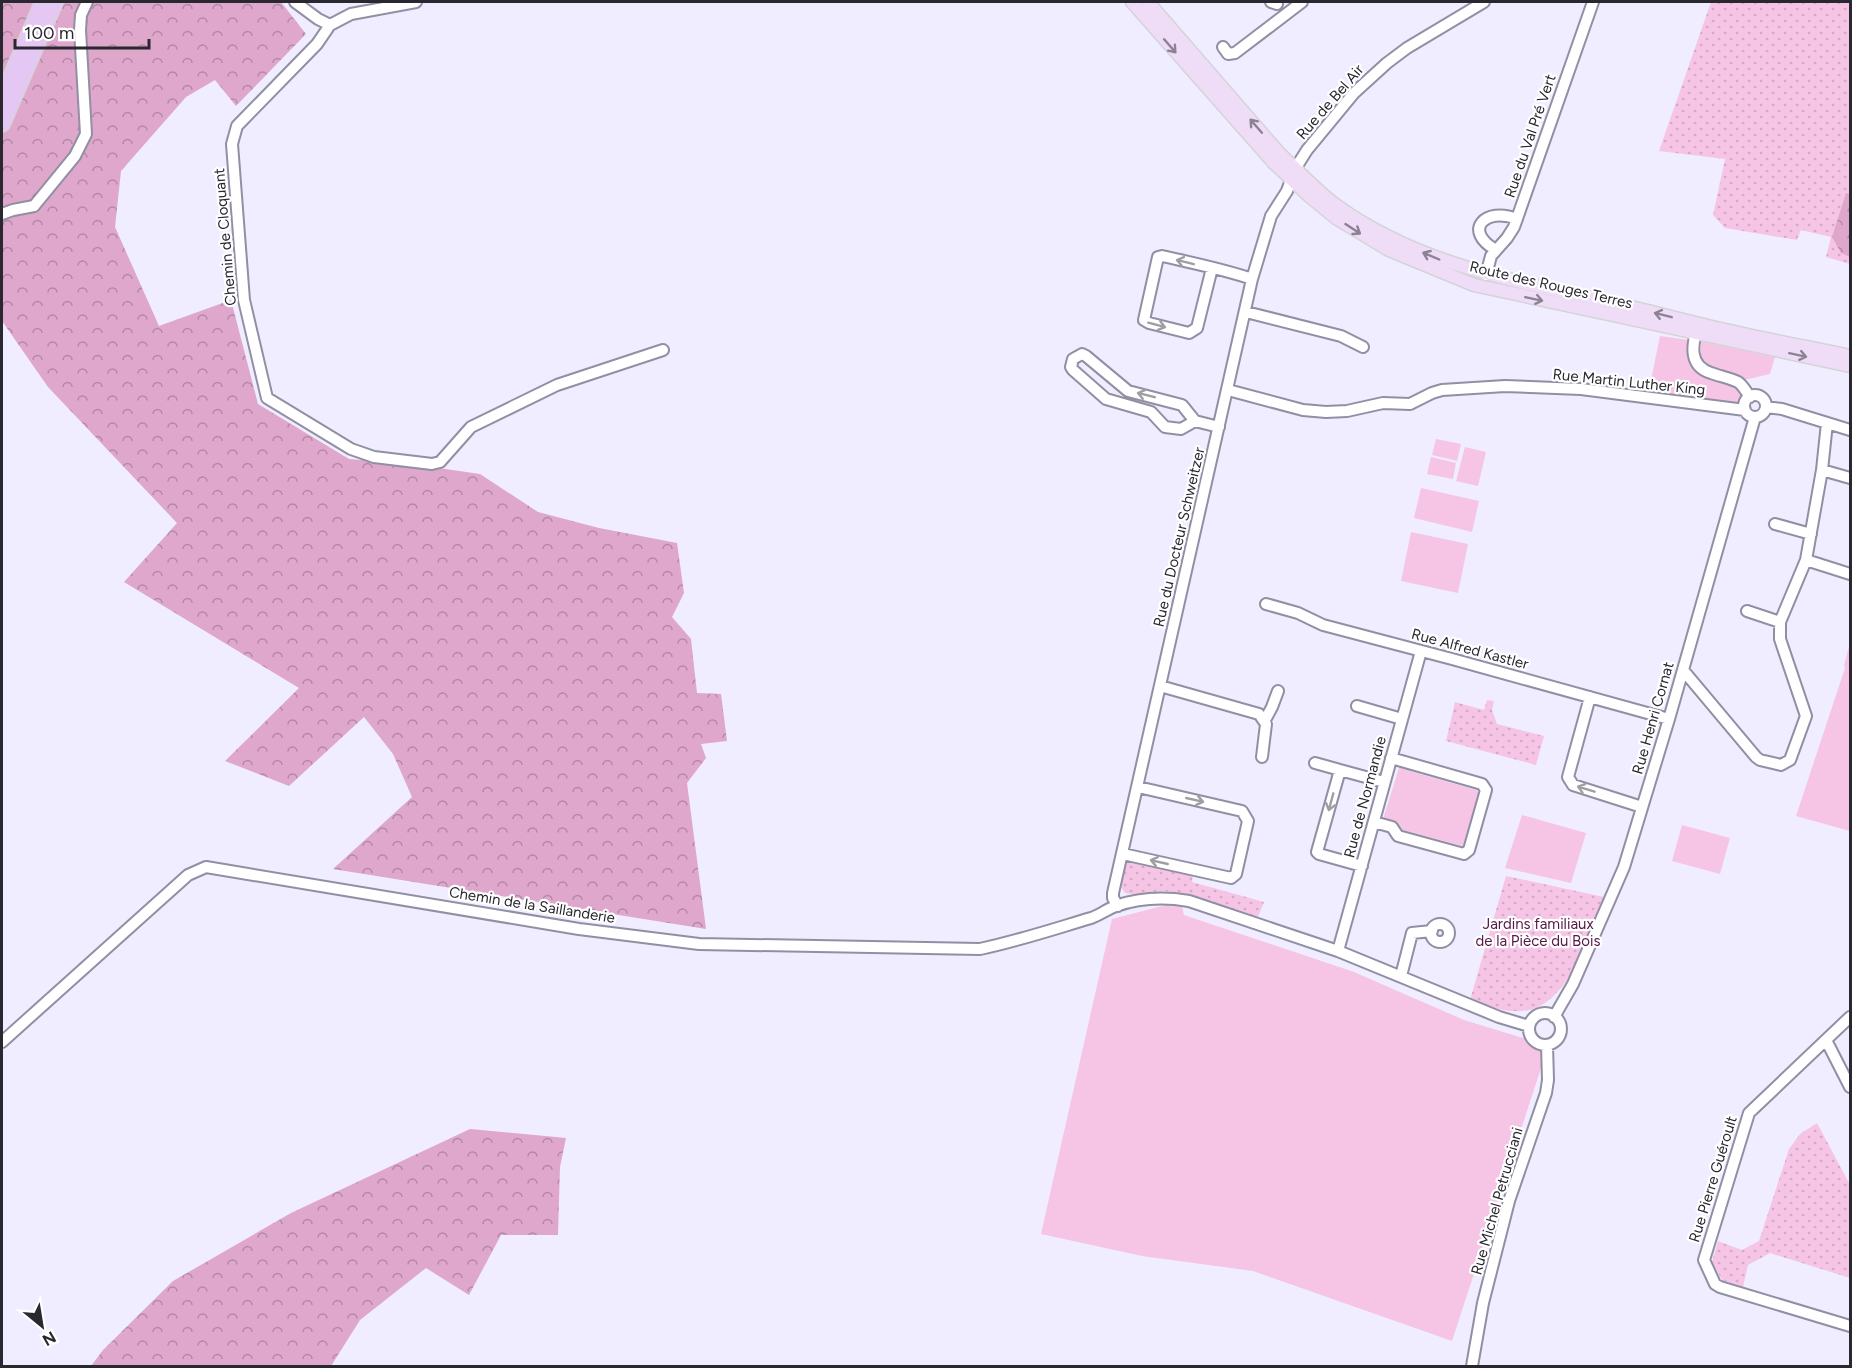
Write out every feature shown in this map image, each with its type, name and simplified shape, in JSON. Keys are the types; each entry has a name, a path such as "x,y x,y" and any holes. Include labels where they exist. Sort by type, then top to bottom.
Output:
{"highway":[{"path":"2,98 43,2"},
{"path":"2,124 55,2"}],"main road":[{"name":"Route des Rouges Terres","path":"1132,2 1256,145 1335,204 1369,225 1440,260 1486,275 1851,366"},
{"name":"Route des Rouges Terres","path":"1148,2 1280,153 1293,174 1336,218 1389,250 1466,282 1531,299 1851,356"}],"street":[{"path":"2,214 34,206 75,156 86,134 80,30 81,15 87,2"},
{"path":"295,2 330,25"},
{"name":"Chemin de Cloquant","path":"417,2 351,14 330,25 317,44 237,126 232,144 244,300 267,398 351,449 374,457 432,464 440,462 471,427 557,385 663,350"},
{"path":"1222,47 1228,54 1235,54 1302,2"},
{"name":"Rue de Bel Air","path":"1293,174 1307,150 1370,77 1407,48 1484,2"},
{"name":"Rue du Val Pré Vert","path":"1486,275 1491,256 1511,233 1517,219 1593,2"},
{"name":"Rue du Docteur Schweitzer","path":"1118,906 1113,893 1252,279 1270,216 1287,191 1293,174"},
{"path":"1496,250 1481,238 1479,233 1482,221 1498,214 1517,219"},
{"path":"1212,268 1197,328 1189,333 1144,320 1158,256 1212,268 1252,279"},
{"path":"1246,312 1341,336 1363,347"},
{"path":"1697,329 1693,357 1698,364 1705,371 1737,382 1749,397"},
{"path":"1195,421 1175,430 1165,427 1151,412 1106,399 1072,370 1073,359 1082,354 1128,390 1182,405 1195,421 1219,427"},
{"name":"Rue Martin Luther King","path":"1228,390 1304,410 1326,412 1347,411 1383,403 1410,404 1442,390 1505,386 1581,389 1745,410"},
{"path":"1759,396 1765,400 1766,407 1762,415 1755,417 1749,415 1745,410 1745,403 1749,397 1759,396"},
{"path":"1766,407 1782,409 1851,430"},
{"name":"Rue Henri Cornat","path":"1554,1017 1570,991 1616,889 1669,720 1755,417"},
{"path":"1683,670 1756,757 1773,764 1786,764 1790,760 1806,716 1780,639 1780,622 1806,561 1822,470 1827,423"},
{"path":"1822,470 1851,478"},
{"path":"1774,524 1811,534"},
{"path":"1806,561 1851,573"},
{"name":"Rue Alfred Kastler","path":"1266,604 1298,613 1323,626 1669,720"},
{"path":"1747,611 1780,622"},
{"name":"Rue de Normandie","path":"1338,951 1421,651"},
{"path":"1160,686 1259,714 1265,720"},
{"path":"1263,757 1265,720 1278,691"},
{"path":"1590,697 1568,777 1570,782 1642,807"},
{"path":"1357,706 1402,719"},
{"path":"1374,822 1392,826 1398,836 1464,854 1469,850 1486,790 1482,784 1391,758"},
{"path":"1316,763 1384,782"},
{"path":"1340,770 1317,852 1362,866"},
{"path":"1123,854 1231,878 1236,874 1248,820 1242,811 1138,787"},
{"name":"Chemin de la Saillanderie","path":"2,1042 188,876 206,867 579,929 699,944 980,949 1026,938 1104,914 1118,906"},
{"path":"1118,906 1153,898 1189,901 1338,951 1499,1017 1529,1026"},
{"path":"1401,976 1412,933 1432,931"},
{"path":"1540,1014 1554,1017 1561,1028 1560,1036 1555,1042 1547,1045 1538,1044 1532,1040 1528,1032 1533,1020 1540,1014"},
{"name":"Rue Pierre Guéroult","path":"1851,1017 1749,1113 1704,1260 1715,1284 1720,1287 1851,1326"},
{"path":"1826,1040 1851,1088"},
{"name":"Rue Michel Petrucciani","path":"1472,1366 1483,1303 1509,1201 1546,1093 1547,1045"}],"green space":[{"path":"2,2 281,2 306,34 236,106 215,80 186,97 121,171 115,227 159,326 231,300 258,404 349,459 411,464 480,474 538,512 599,528 677,543 684,593 672,617 691,639 697,693 721,694 727,741 701,744 706,758 687,783 706,929 333,869 412,797 393,754 364,717 289,786 225,761 299,688 124,582 177,523 48,387 2,321"},
{"path":"1711,2 1850,2 1850,264 1826,257 1831,237 1801,230 1797,240 1725,228 1713,215 1725,159 1659,151"},
{"path":"1846,193 1850,194 1850,257 1841,253 1832,237"},
{"path":"1660,336 1689,340 1688,353 1691,362 1739,389 1743,396 1742,402 1733,404 1649,390"},
{"path":"1701,341 1775,357 1770,374 1744,380 1710,367 1701,359"},
{"path":"1436,439 1461,444 1457,461 1432,455"},
{"path":"1465,447 1486,452 1478,486 1456,481"},
{"path":"1431,457 1456,463 1453,479 1427,474"},
{"path":"1421,488 1479,501 1472,532 1414,518"},
{"path":"1411,532 1468,544 1458,593 1401,581"},
{"path":"1850,643 1850,831 1796,816 1845,668"},
{"path":"1487,700 1494,701 1492,710 1497,724 1544,736 1536,765 1446,741 1455,702 1484,710"},
{"path":"1400,765 1410,771 1479,791 1463,846 1399,829 1394,821 1383,819"},
{"path":"1522,815 1586,833 1571,883 1505,868"},
{"path":"1682,825 1730,838 1720,874 1672,861"},
{"path":"1127,860 1193,875 1192,882 1264,902 1257,919 1183,894 1166,891 1125,893 1120,885"},
{"name":"Jardins familiaux de la Pièce du Bois","path":"1506,876 1604,897 1569,977 1548,1001 1526,1011 1500,1009 1470,1000"},
{"path":"1166,905 1182,907 1184,915 1354,972 1464,1020 1536,1040 1545,1048 1544,1059 1452,1341 1253,1271 1142,1256 1041,1234 1112,919"},
{"path":"1817,1123 1850,1185 1850,1278 1770,1253 1748,1265 1743,1287 1722,1280 1712,1262 1718,1241 1742,1250 1759,1241 1789,1149 1800,1134"},
{"path":"470,1129 566,1138 560,1167 558,1235 501,1235 469,1295 426,1268 360,1320 331,1366 91,1366 103,1350 173,1281 291,1213"}]}
